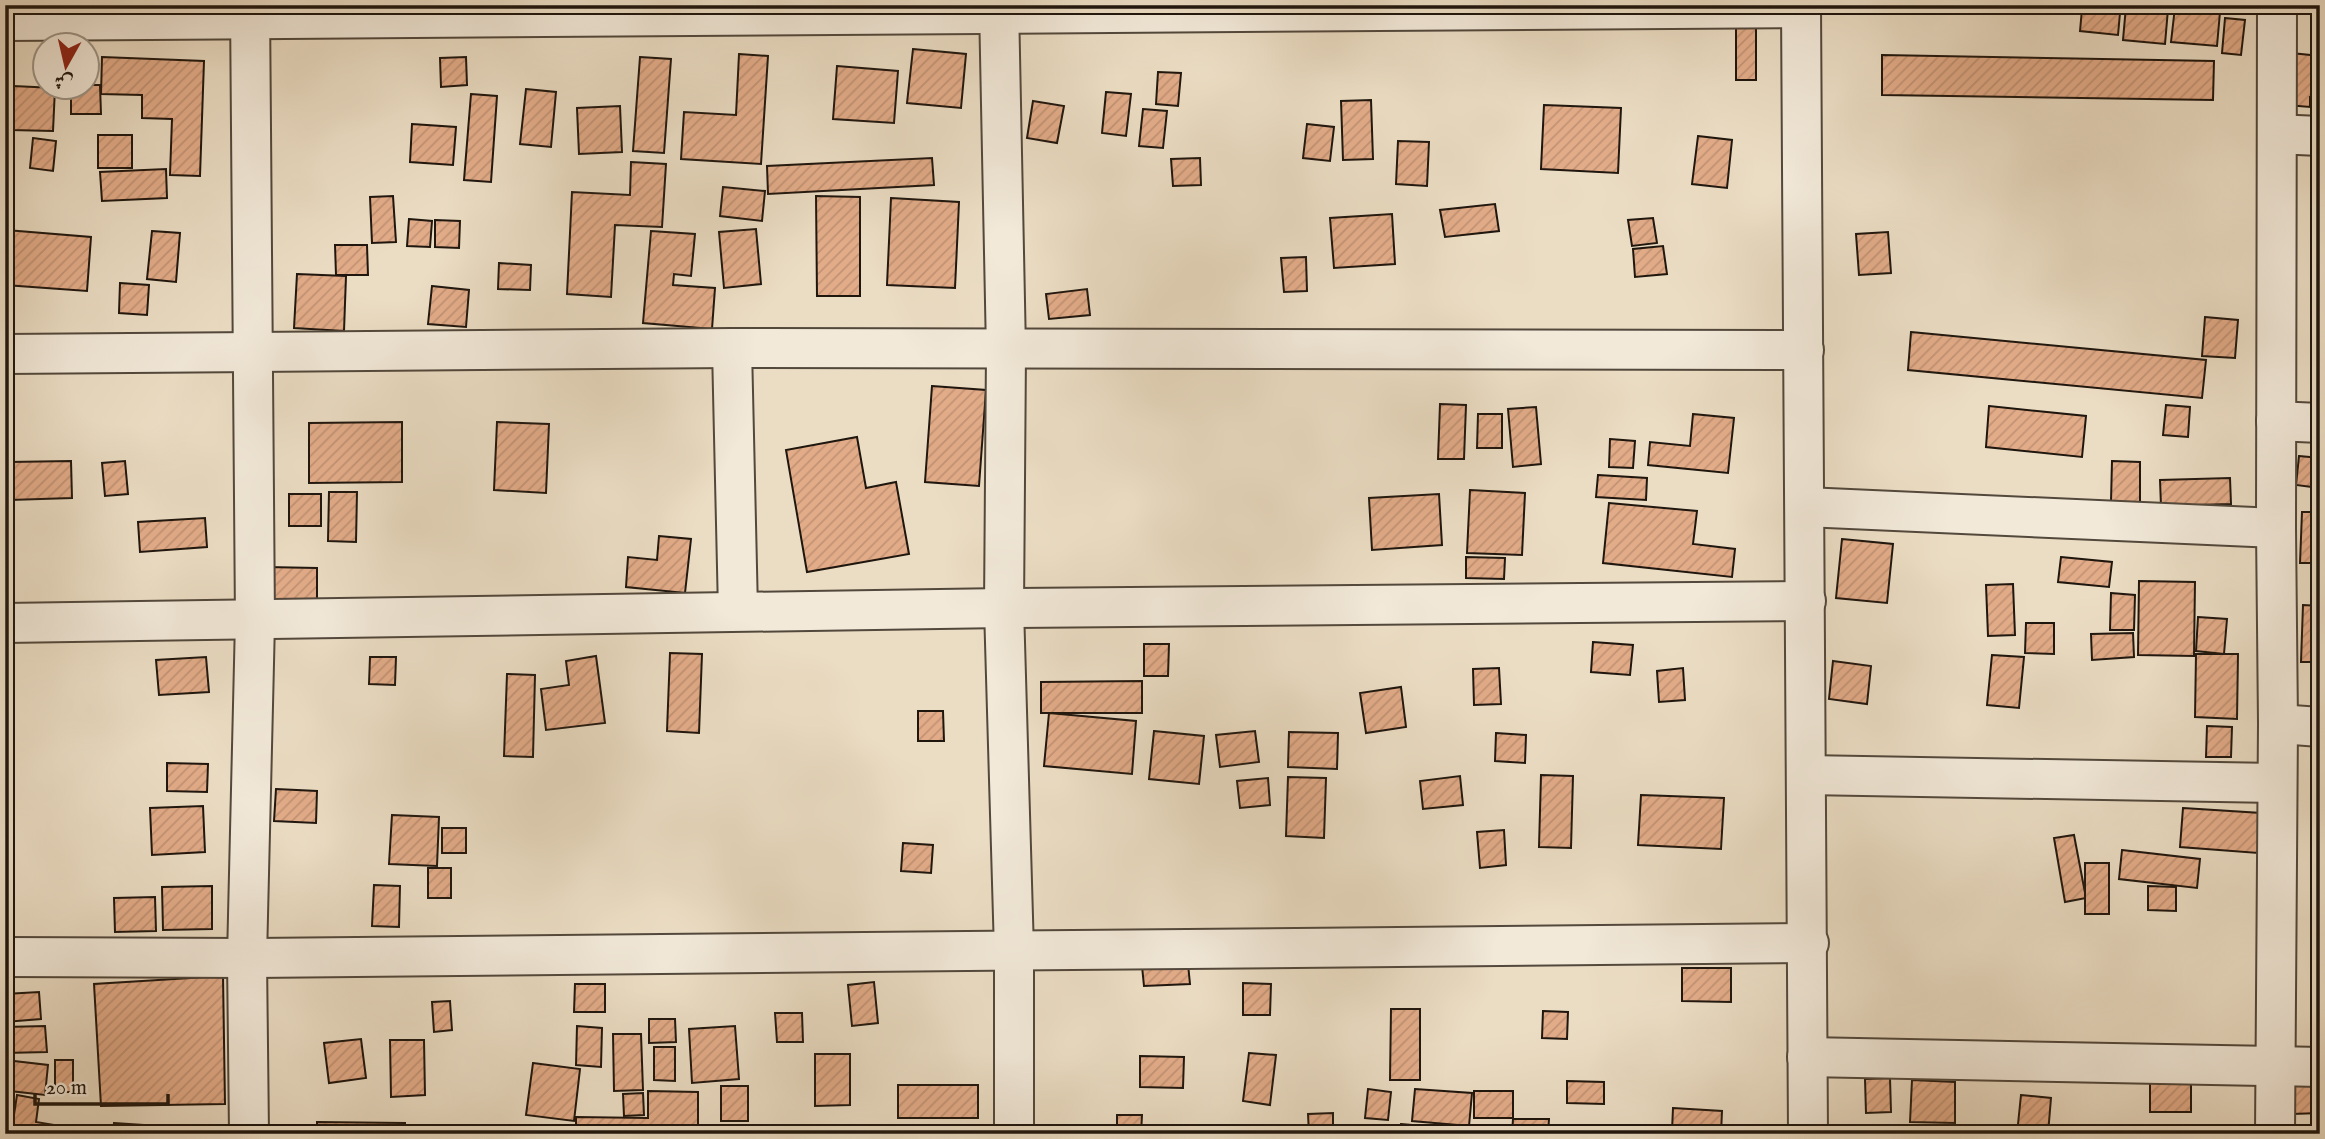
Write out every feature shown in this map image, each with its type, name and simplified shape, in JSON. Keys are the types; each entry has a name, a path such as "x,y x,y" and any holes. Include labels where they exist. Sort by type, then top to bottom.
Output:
{"street":[{"path":"2275,1134 2278,724 2277,5"},
{"path":"5,21 250,12 1801,7 1809,943 1808,1134"},
{"path":"1000,10 1006,351 1004,608 1014,951 1014,1134"},
{"path":"249,1134 247,958 255,621 250,12"},
{"path":"2277,134 2320,136"},
{"path":"5,354 732,348 1006,351 1804,350"},
{"path":"732,348 738,611"},
{"path":"2276,421 2320,423"},
{"path":"1805,508 2276,528"},
{"path":"5,623 738,611 1806,601"},
{"path":"2278,724 2320,727"},
{"path":"1806,775 2276,783"},
{"path":"5,957 247,958 1809,943"},
{"path":"1807,1058 2320,1067"}],"building":[{"path":"2126,6 2168,9 2165,44 2123,40"},
{"path":"2175,7 2220,12 2217,46 2171,42"},
{"path":"2082,9 2120,13 2118,35 2080,31"},
{"path":"2225,18 2245,20 2241,55 2222,53"},
{"path":"1756,23 1756,80 1736,80 1736,24"},
{"path":"913,49 966,54 961,108 907,103"},
{"path":"2291,53 2320,56 2320,98 2310,97 2310,107 2286,105"},
{"path":"739,54 768,56 761,164 681,159 684,112 736,115"},
{"path":"1882,55 2214,61 2213,100 1882,95"},
{"path":"102,57 204,61 200,176 170,175 172,119 142,118 142,95 102,94"},
{"path":"466,57 467,85 441,87 440,58"},
{"path":"640,57 671,59 664,153 633,151"},
{"path":"837,66 898,71 894,123 833,119"},
{"path":"1158,72 1181,73 1178,106 1156,104"},
{"path":"13,86 32,87 32,102 54,102 53,131 11,130"},
{"path":"526,89 556,92 551,147 520,144"},
{"path":"1106,92 1131,94 1126,136 1102,133"},
{"path":"471,94 497,96 491,182 464,180"},
{"path":"1371,100 1373,159 1343,160 1341,101"},
{"path":"1033,101 1064,106 1057,143 1027,138"},
{"path":"71,102 101,102 101,114 71,114"},
{"path":"1544,105 1621,108 1618,173 1541,169"},
{"path":"620,106 622,152 579,154 577,108"},
{"path":"1143,109 1167,111 1163,148 1139,146"},
{"path":"412,124 456,127 453,165 410,162"},
{"path":"1307,124 1334,127 1330,161 1303,158"},
{"path":"98,135 132,135 132,168 98,168"},
{"path":"1698,136 1732,140 1727,188 1692,184"},
{"path":"33,138 56,141 53,171 30,168"},
{"path":"1398,141 1429,142 1427,186 1396,184"},
{"path":"932,158 934,185 768,194 767,166"},
{"path":"1200,158 1201,185 1173,186 1171,159"},
{"path":"631,162 666,164 662,227 615,225 611,297 567,294 572,192 630,195"},
{"path":"166,169 167,198 102,201 100,172"},
{"path":"723,187 765,191 762,221 720,216"},
{"path":"393,196 396,242 372,243 370,197"},
{"path":"816,196 860,197 860,296 817,296"},
{"path":"891,198 959,202 955,288 887,285"},
{"path":"1495,204 1499,231 1445,237 1440,210"},
{"path":"1392,214 1395,264 1334,268 1330,218"},
{"path":"1653,218 1657,243 1632,246 1628,220"},
{"path":"409,219 432,221 430,247 407,246"},
{"path":"435,220 460,221 459,248 435,247"},
{"path":"756,229 761,284 724,288 719,232"},
{"path":"6,230 91,237 87,291 5,285"},
{"path":"152,231 180,233 176,282 147,279"},
{"path":"651,231 695,234 691,276 674,274 673,285 715,288 712,329 643,323"},
{"path":"1888,232 1891,273 1859,275 1856,234"},
{"path":"335,245 367,245 368,275 336,275"},
{"path":"1663,246 1667,274 1635,277 1633,249"},
{"path":"1306,257 1307,291 1284,292 1281,258"},
{"path":"499,263 531,265 530,290 498,289"},
{"path":"297,274 346,276 344,331 294,328"},
{"path":"120,283 149,285 147,315 119,313"},
{"path":"432,286 469,290 466,327 428,324"},
{"path":"1087,289 1090,315 1049,319 1046,294"},
{"path":"2205,317 2238,320 2235,358 2202,356"},
{"path":"1911,332 2206,360 2202,398 1908,370"},
{"path":"932,386 986,390 979,486 925,482"},
{"path":"1440,404 1466,405 1464,459 1438,459"},
{"path":"2166,405 2190,407 2188,437 2163,435"},
{"path":"1989,406 2086,416 2082,457 1986,447"},
{"path":"1536,407 1541,464 1513,467 1508,409"},
{"path":"1478,414 1502,414 1502,448 1477,448"},
{"path":"1693,414 1734,418 1728,473 1648,465 1650,442 1690,446"},
{"path":"402,422 402,482 309,483 309,423"},
{"path":"497,422 549,424 546,493 494,490"},
{"path":"857,437 866,488 896,482 909,554 807,572 786,450"},
{"path":"1610,439 1635,441 1633,468 1609,467"},
{"path":"2299,456 2320,458 2320,488 2296,485"},
{"path":"71,461 72,498 10,500 9,462"},
{"path":"125,461 128,494 105,496 102,463"},
{"path":"2112,461 2140,462 2140,503 2111,502"},
{"path":"1598,475 1647,478 1646,500 1596,497"},
{"path":"2230,478 2231,504 2161,506 2160,480"},
{"path":"1470,490 1525,493 1522,555 1467,553"},
{"path":"329,492 357,492 356,542 328,541"},
{"path":"289,494 321,494 321,526 289,526"},
{"path":"1439,494 1442,545 1372,550 1369,498"},
{"path":"1609,503 1697,511 1693,544 1735,549 1732,577 1603,563"},
{"path":"2302,512 2320,512 2320,563 2300,563"},
{"path":"205,518 207,547 140,552 138,522"},
{"path":"659,536 691,539 685,593 626,587 628,557 657,560"},
{"path":"1842,539 1893,544 1887,603 1836,598"},
{"path":"1466,557 1505,558 1504,579 1466,578"},
{"path":"2061,557 2112,562 2109,587 2058,582"},
{"path":"266,567 317,568 317,613 265,612"},
{"path":"2139,581 2195,582 2194,656 2138,655"},
{"path":"2013,584 2015,635 1988,636 1986,585"},
{"path":"2111,593 2135,595 2134,630 2110,630"},
{"path":"2303,605 2320,606 2320,662 2301,662"},
{"path":"2198,617 2227,619 2224,654 2196,651"},
{"path":"2026,623 2054,623 2054,654 2025,653"},
{"path":"2133,633 2134,657 2092,660 2091,634"},
{"path":"1593,642 1633,645 1630,675 1591,672"},
{"path":"1144,644 1169,644 1168,676 1144,676"},
{"path":"670,653 702,654 699,733 667,731"},
{"path":"2196,654 2238,654 2237,719 2195,717"},
{"path":"1992,655 2024,657 2019,708 1987,705"},
{"path":"596,656 605,723 546,730 541,689 569,685 566,661"},
{"path":"206,657 209,692 159,695 156,660"},
{"path":"370,657 396,657 395,685 369,684"},
{"path":"1833,661 1871,666 1867,704 1829,699"},
{"path":"1499,668 1501,704 1474,705 1473,669"},
{"path":"1683,668 1685,700 1659,702 1657,671"},
{"path":"507,674 535,675 533,757 504,756"},
{"path":"1142,681 1142,713 1041,713 1041,682"},
{"path":"1401,687 1406,727 1366,733 1360,693"},
{"path":"918,711 943,711 944,741 918,741"},
{"path":"1049,713 1136,721 1132,774 1044,766"},
{"path":"2207,726 2232,727 2231,757 2206,757"},
{"path":"1154,731 1204,736 1199,784 1149,779"},
{"path":"1255,731 1259,762 1220,767 1216,735"},
{"path":"1289,732 1338,733 1337,769 1288,767"},
{"path":"1496,733 1526,735 1525,763 1495,761"},
{"path":"167,763 208,764 207,792 167,791"},
{"path":"1541,775 1573,776 1571,848 1539,847"},
{"path":"1460,776 1463,805 1423,809 1420,781"},
{"path":"1288,777 1326,778 1324,838 1286,836"},
{"path":"1268,778 1270,805 1240,808 1237,781"},
{"path":"276,789 317,791 316,823 274,821"},
{"path":"1641,795 1724,798 1721,849 1638,845"},
{"path":"203,806 205,852 152,855 150,808"},
{"path":"2183,808 2261,813 2258,853 2180,847"},
{"path":"392,815 439,817 437,866 389,864"},
{"path":"442,828 466,828 466,853 442,853"},
{"path":"1504,830 1506,865 1480,868 1477,832"},
{"path":"2074,835 2086,898 2065,902 2054,838"},
{"path":"903,843 933,845 931,873 901,871"},
{"path":"2122,850 2200,859 2197,888 2119,879"},
{"path":"2085,863 2109,863 2109,914 2085,914"},
{"path":"428,868 451,868 451,898 428,898"},
{"path":"374,885 400,886 399,927 372,926"},
{"path":"212,886 212,929 163,930 162,887"},
{"path":"2148,886 2176,887 2176,911 2148,910"},
{"path":"155,897 156,931 115,932 114,898"},
{"path":"1188,964 1190,984 1144,986 1142,966"},
{"path":"1682,968 1731,968 1731,1002 1682,1001"},
{"path":"223,976 225,1104 101,1106 94,984"},
{"path":"874,982 878,1023 852,1026 848,985"},
{"path":"1243,983 1271,984 1270,1015 1243,1015"},
{"path":"575,984 605,984 605,1012 574,1012"},
{"path":"39,992 41,1019 5,1022 5,994"},
{"path":"450,1001 452,1030 434,1032 432,1002"},
{"path":"1391,1009 1420,1009 1420,1080 1390,1080"},
{"path":"1543,1011 1568,1012 1567,1039 1542,1038"},
{"path":"775,1013 802,1013 803,1042 777,1042"},
{"path":"649,1019 675,1019 676,1042 649,1043"},
{"path":"45,1026 47,1052 5,1053 5,1027"},
{"path":"577,1026 602,1028 601,1067 576,1065"},
{"path":"735,1026 739,1079 692,1083 689,1029"},
{"path":"613,1034 641,1034 643,1090 614,1091"},
{"path":"361,1039 366,1078 329,1083 324,1043"},
{"path":"390,1040 424,1040 425,1095 391,1097"},
{"path":"654,1047 675,1047 675,1081 654,1080"},
{"path":"1249,1053 1276,1055 1270,1105 1243,1101"},
{"path":"815,1054 850,1054 850,1105 815,1106"},
{"path":"1140,1056 1184,1057 1183,1088 1140,1087"},
{"path":"55,1060 73,1060 73,1092 55,1092"},
{"path":"14,1061 48,1065 45,1095 10,1091"},
{"path":"533,1063 580,1069 574,1121 526,1115"},
{"path":"2320,1069 2320,1113 2292,1114 2290,1070"},
{"path":"1890,1078 1891,1112 1866,1113 1865,1079"},
{"path":"1912,1080 1955,1082 1955,1123 1910,1122"},
{"path":"1567,1081 1604,1082 1604,1104 1567,1103"},
{"path":"2150,1083 2191,1083 2191,1112 2150,1112"},
{"path":"7,1084 9,1125 5,1125"},
{"path":"898,1085 978,1085 978,1118 898,1118"},
{"path":"721,1086 748,1086 748,1121 721,1121"},
{"path":"1368,1089 1391,1092 1388,1120 1365,1118"},
{"path":"1415,1089 1472,1093 1469,1126 1412,1121"},
{"path":"648,1091 698,1092 698,1134 576,1134 576,1117 648,1118"},
{"path":"1474,1091 1513,1091 1513,1118 1474,1118"},
{"path":"643,1093 644,1115 624,1116 623,1094"},
{"path":"17,1095 39,1099 36,1122 96,1132 11,1134"},
{"path":"2021,1095 2051,1098 2048,1134 2017,1134"},
{"path":"1673,1108 1722,1111 1721,1134 1672,1131"},
{"path":"1333,1113 1333,1134 1309,1134 1308,1114"},
{"path":"1117,1115 1142,1115 1141,1134 1117,1134"},
{"path":"1513,1119 1549,1119 1548,1134 1512,1134"},
{"path":"317,1122 405,1123 405,1134 317,1134"},
{"path":"114,1123 143,1125 142,1134 113,1134"},
{"path":"1401,1124 1445,1128 1444,1134 1400,1134"},
{"path":"189,1127 227,1127 227,1134 189,1134"},
{"path":"1216,1129 1235,1131 1234,1134 1215,1134"}]}
